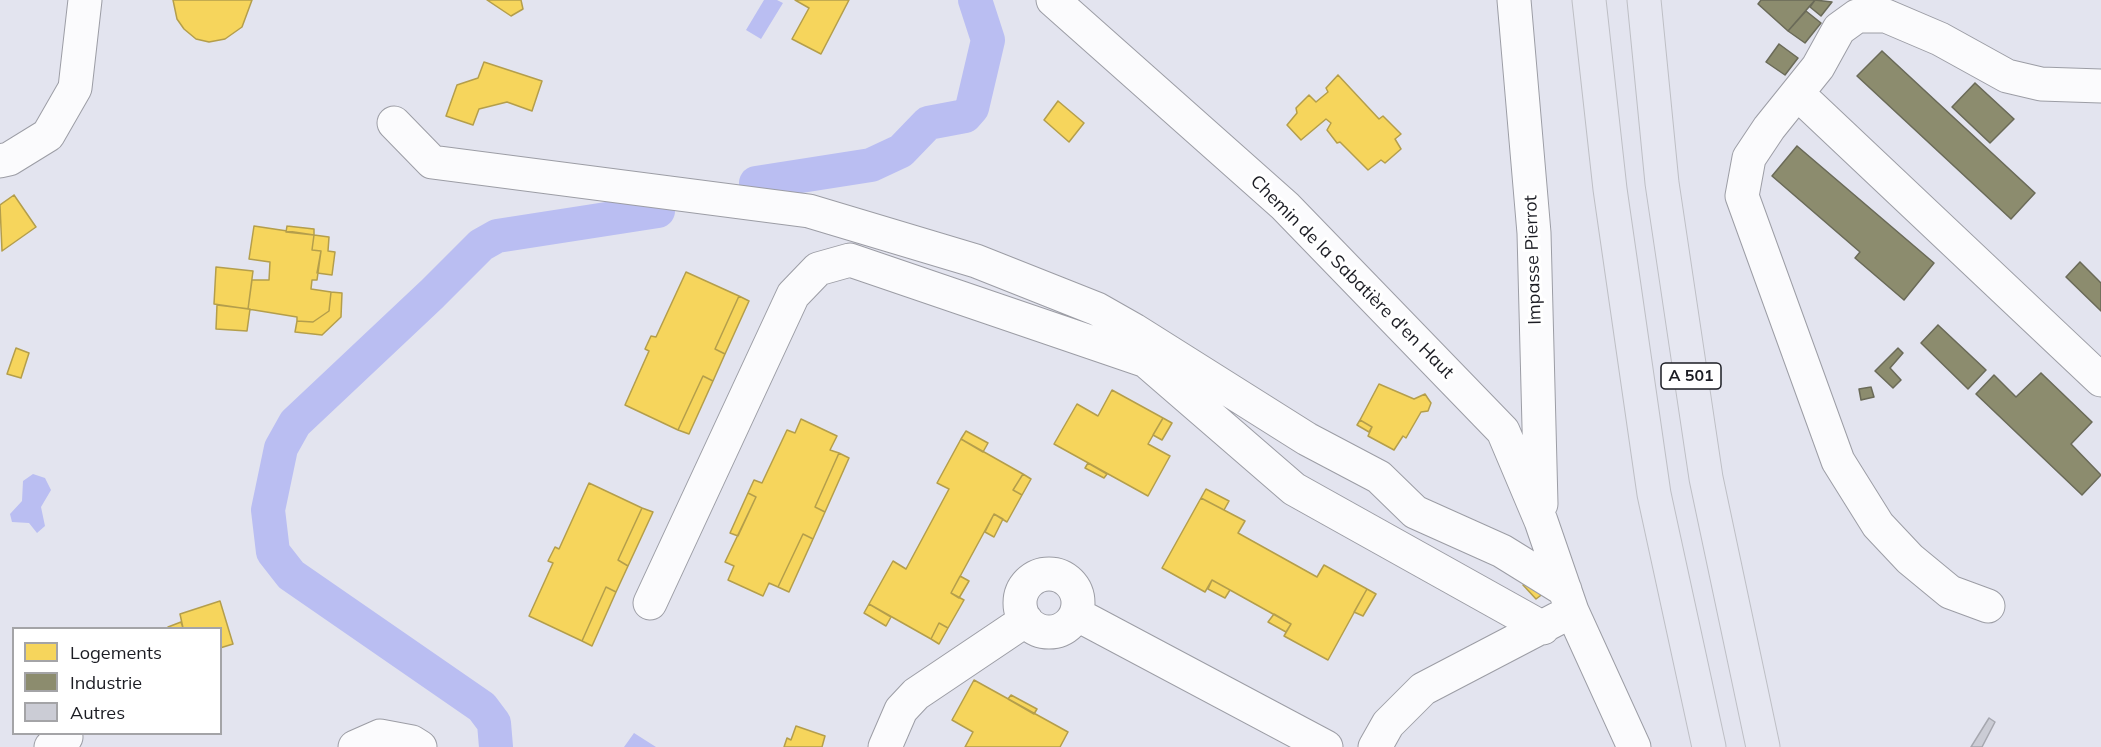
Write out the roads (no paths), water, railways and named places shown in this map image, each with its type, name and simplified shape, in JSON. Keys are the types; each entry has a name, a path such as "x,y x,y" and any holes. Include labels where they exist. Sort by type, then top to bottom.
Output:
{"highway":[{"name":"A 501","path":"1589,0 1610,189 1654,494 1709,747"},
{"name":"A 501","path":"1644,0 1662,183 1706,478 1763,747"}],"street":[{"path":"3,162 48,135 75,88 84,0"},
{"name":"Chemin de la Sabatière d'en Haut","path":"1053,0 1285,206 1503,431 1541,521 1569,600 1634,747"},
{"name":"Impasse Pierrot","path":"1514,0 1534,233 1541,521"},
{"path":"1988,606 1950,592 1910,559 1878,525 1838,461 1742,196 1749,158 1769,128 1798,94 1850,8 1886,16 1940,39 2007,76 2041,84 2101,87"},
{"path":"1798,94 2101,380"},
{"path":"394,123 432,162 809,211 987,265 1097,309 1307,440 1379,477 1415,512 1502,551 1569,600 1543,628 1423,688 1388,724 1374,747"},
{"path":"650,603 793,295 818,269 850,260 1146,361 1294,489 1543,628"},
{"path":"1052,573 1067,579 1077,595 1076,614 1068,624 1045,632 1034,628 1020,610 1023,590 1036,576 1052,573"},
{"path":"1076,614 1326,747"},
{"path":"885,747 901,710 916,694 1026,620"},
{"path":"355,747 380,736 412,742 420,747"}],"water":[{"path":"764,0 777,0 783,3 761,39 746,30"},
{"path":"33,474 45,478 51,490 41,507 45,526 37,533 29,523 12,522 10,514 22,501 23,481"},
{"path":"634,733 656,747 624,747"}],"waterway":[{"path":"756,183 871,165 901,151 928,123 965,116 972,108 988,40 975,0"},
{"path":"496,747 494,723 482,707 291,575 273,552 268,510 281,448 295,423 481,245 497,236 658,211"}]}
